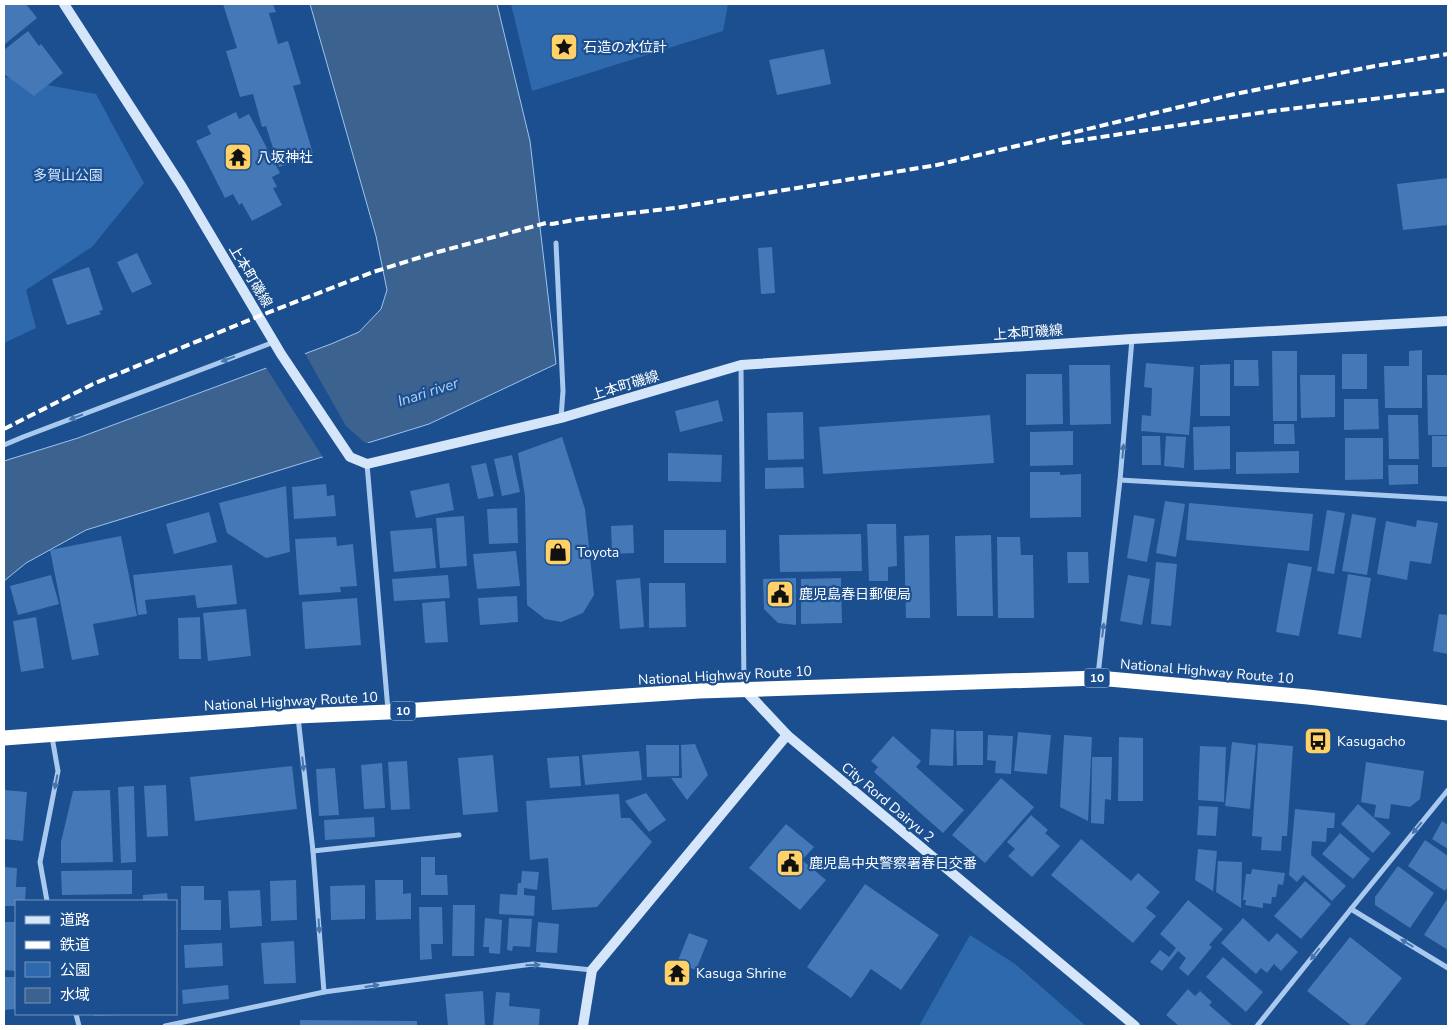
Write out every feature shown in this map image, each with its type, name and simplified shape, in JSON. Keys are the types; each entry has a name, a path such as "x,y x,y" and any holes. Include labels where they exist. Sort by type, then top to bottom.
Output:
{"highway":[{"name":"National Highway Route 10","path":"4,738 298,716 744,689 1098,678 1308,697 1448,713"}],"street":[{"name":"上本町磯線","path":"64,4 182,187 281,354 350,457 367,464 562,418 741,365 1132,339 1448,321"},
{"path":"556,243 563,391 562,418"},
{"path":"1098,678 1120,480 1132,339"},
{"path":"4,446 23,437 274,342"},
{"path":"741,365 744,689"},
{"path":"367,464 388,712"},
{"path":"1120,480 1448,499"},
{"name":"City Rord Dairyu 2","path":"744,689 786,734 1135,1026"},
{"path":"298,716 313,851 324,992"},
{"path":"47,900 40,862 58,771 52,734"},
{"path":"583,1026 592,970 786,734"},
{"path":"1257,1026 1448,790"},
{"path":"313,851 459,834"},
{"path":"1351,909 1448,968"},
{"path":"165,1026 324,992 533,964 592,970"}],"green space":[{"path":"511,4 728,4 723,31 532,91"},
{"name":"多賀山公園","path":"4,77 96,94 144,183 92,247 26,290 36,328 4,343"},
{"path":"970,935 1015,964 1086,1026 919,1026"}],"water":[{"name":"Inari river","path":"310,4 497,4 530,141 556,364 429,424 86,530 26,563 4,581 4,461 78,438 331,344 359,332 381,309 387,290 376,236"}],"pier":[{"path":"304,352 346,426 364,442 374,444 324,459 265,366"}],"building":[{"path":"4,4 26,4 37,18 5,44 4,42"},
{"path":"223,4 273,4 276,12 269,13 278,44 288,41 301,84 293,86 314,157 279,167 266,126 262,127 253,94 240,97 226,51 237,48"},
{"path":"28,31 39,46 41,44 63,73 34,96 4,74 4,50"},
{"path":"824,49 831,84 777,95 769,60"},
{"name":"八坂神社","path":"236,112 239,119 249,114 280,173 272,177 277,187 273,188 282,205 252,221 242,203 239,205 233,194 225,198 196,141 211,134 207,126"},
{"path":"1448,178 1448,225 1403,230 1397,184"},
{"path":"772,247 775,293 761,294 758,248"},
{"path":"137,253 152,284 132,293 117,262"},
{"path":"89,267 103,310 99,311 101,314 67,325 52,279"},
{"path":"1422,350 1422,408 1385,408 1384,366 1409,366 1409,351"},
{"path":"1272,351 1297,351 1297,421 1273,421"},
{"path":"1342,354 1367,354 1367,389 1342,389"},
{"path":"1234,360 1258,360 1259,386 1234,386"},
{"path":"1146,363 1194,367 1189,435 1141,431 1142,415 1151,416 1152,388 1144,387"},
{"path":"1230,364 1230,416 1200,416 1200,365"},
{"path":"1069,365 1110,365 1111,424 1070,425"},
{"path":"1026,374 1062,374 1063,424 1026,425"},
{"path":"1300,375 1335,375 1335,417 1301,418"},
{"path":"1427,375 1448,375 1448,435 1428,435"},
{"path":"1344,399 1378,399 1379,429 1344,430"},
{"path":"718,400 723,421 680,432 675,411"},
{"path":"803,412 804,459 768,460 767,413"},
{"path":"990,415 994,463 823,474 819,427"},
{"path":"1388,415 1418,415 1419,459 1389,459"},
{"path":"1274,424 1294,424 1295,444 1274,444"},
{"path":"1230,426 1230,469 1194,470 1193,427"},
{"path":"1073,431 1073,465 1030,466 1030,432"},
{"path":"1142,436 1160,436 1161,465 1142,465"},
{"path":"1166,436 1186,437 1184,468 1164,466"},
{"path":"1432,436 1448,436 1448,467 1432,467"},
{"name":"Toyota","path":"562,437 585,509 594,595 583,613 561,622 545,619 527,605 525,496 518,453"},
{"path":"1345,438 1383,438 1383,479 1345,480"},
{"path":"1299,451 1299,473 1236,474 1236,452"},
{"path":"668,453 722,455 721,482 668,481"},
{"path":"512,455 520,492 502,496 494,459"},
{"path":"486,463 494,496 478,499 471,466"},
{"path":"1388,465 1418,465 1418,484 1389,485"},
{"path":"803,467 804,488 765,489 765,468"},
{"path":"1030,472 1060,472 1060,475 1081,474 1081,517 1030,518"},
{"path":"449,483 454,510 416,518 410,491"},
{"path":"326,484 327,496 334,495 336,516 294,519 292,487"},
{"path":"286,486 290,552 266,558 227,533 219,503"},
{"path":"1165,501 1185,504 1176,557 1156,553"},
{"path":"1189,503 1313,514 1309,551 1186,540"},
{"path":"517,508 518,543 489,544 487,509"},
{"path":"1327,510 1345,513 1334,574 1317,571"},
{"path":"209,512 217,542 174,554 166,524"},
{"path":"1352,514 1376,518 1367,575 1342,571"},
{"path":"1134,515 1155,519 1147,562 1127,558"},
{"path":"464,516 467,566 440,568 436,518"},
{"path":"1417,520 1438,523 1431,564 1410,561 1407,580 1377,574 1386,521 1416,527"},
{"path":"867,524 896,524 897,566 888,567 888,581 869,581"},
{"path":"633,525 634,553 612,554 611,526"},
{"path":"432,528 436,568 394,572 390,531"},
{"path":"664,530 726,530 726,563 664,563"},
{"path":"861,534 862,571 780,572 779,535"},
{"path":"929,535 930,618 906,618 904,536"},
{"path":"991,535 993,616 957,616 955,536"},
{"path":"121,536 137,616 93,624 99,655 72,660 50,550"},
{"path":"336,537 337,546 353,544 357,586 340,587 341,592 299,595 295,539"},
{"path":"997,537 1020,537 1021,555 1033,555 1034,618 998,618"},
{"path":"516,551 520,586 477,589 473,554"},
{"path":"1067,552 1088,552 1089,583 1068,583"},
{"path":"1156,562 1177,564 1171,626 1151,624"},
{"path":"1288,563 1312,567 1299,636 1276,632"},
{"path":"232,565 237,604 197,608 195,595 145,600 147,614 138,615 133,575"},
{"path":"1348,574 1371,578 1361,638 1338,634"},
{"path":"51,575 59,604 18,615 10,586"},
{"path":"448,575 450,598 394,601 392,579"},
{"path":"1128,575 1150,579 1142,625 1120,621"},
{"path":"640,578 644,627 620,629 616,580"},
{"name":"鹿児島春日郵便局","path":"796,578 796,625 778,623 764,609 763,579"},
{"path":"841,578 842,623 801,624 801,579"},
{"path":"649,583 685,583 686,627 649,628"},
{"path":"517,596 518,622 480,625 478,598"},
{"path":"357,598 361,645 305,649 302,602"},
{"path":"445,601 448,642 425,643 422,603"},
{"path":"246,609 251,656 208,661 203,613"},
{"path":"1439,614 1448,615 1448,654 1433,651"},
{"path":"36,617 44,668 21,672 13,621"},
{"path":"200,617 201,659 179,659 178,618"},
{"path":"931,729 954,730 953,766 929,765"},
{"path":"956,731 983,731 983,765 957,765"},
{"path":"1018,732 1051,735 1047,774 1014,771"},
{"path":"988,735 1013,736 1011,774 995,773 996,761 987,760"},
{"path":"1064,735 1092,737 1088,821 1060,807"},
{"path":"893,736 921,761 916,767 964,810 943,833 874,772 878,767 871,761"},
{"path":"1119,737 1143,738 1143,801 1118,801"},
{"path":"1232,742 1256,745 1250,809 1225,806"},
{"path":"1258,743 1293,746 1287,836 1282,836 1281,851 1261,850 1262,837 1252,836"},
{"path":"695,744 708,775 687,800 671,778 682,778 681,745"},
{"path":"646,745 679,745 679,776 647,777"},
{"path":"1200,746 1226,747 1224,802 1198,800"},
{"path":"639,751 642,780 585,785 582,755"},
{"path":"493,755 498,812 463,815 458,758"},
{"path":"579,756 581,786 550,788 547,758"},
{"path":"1092,757 1112,757 1111,800 1105,799 1104,824 1091,823"},
{"path":"407,761 410,809 391,810 388,762"},
{"path":"1366,762 1424,771 1420,799 1410,807 1391,804 1389,819 1374,817 1376,805 1361,802"},
{"path":"382,763 385,808 364,809 361,765"},
{"path":"292,766 297,809 195,821 190,777"},
{"path":"335,768 339,815 319,816 316,769"},
{"path":"1001,778 1034,807 985,863 952,835"},
{"path":"166,785 168,836 147,837 144,786"},
{"path":"134,786 136,862 121,863 118,787"},
{"path":"4,790 27,792 23,841 4,839"},
{"path":"110,790 113,862 61,863 61,842 73,791"},
{"path":"646,793 666,820 649,832 625,801"},
{"path":"619,794 621,818 630,818 652,842 597,907 552,910 548,858 530,860 526,801"},
{"path":"1358,804 1391,833 1373,853 1341,824"},
{"path":"1199,806 1218,807 1216,836 1197,835"},
{"path":"1295,809 1335,813 1334,828 1327,828 1326,842 1312,841 1311,855 1346,886 1332,901 1303,875 1297,882 1289,875"},
{"path":"1031,815 1048,830 1045,833 1060,846 1032,877 1008,856 1015,849 1007,842"},
{"path":"374,817 375,837 325,840 324,820"},
{"path":"1442,821 1448,825 1448,849 1432,839"},
{"path":"786,824 814,847 802,860 826,880 800,910 749,868"},
{"path":"1340,833 1370,859 1353,879 1322,854"},
{"path":"1081,839 1131,881 1138,873 1160,892 1146,908 1156,916 1133,943 1051,875"},
{"path":"1425,840 1448,856 1448,887 1445,891 1408,866"},
{"path":"1198,849 1217,851 1213,891 1195,880"},
{"path":"421,857 435,857 435,875 447,875 448,895 421,895"},
{"path":"1218,861 1242,862 1241,908 1216,892"},
{"path":"1398,866 1434,893 1410,928 1375,905 1375,897"},
{"path":"4,867 17,868 16,887 26,887 25,900 15,900 15,906 4,906"},
{"path":"1252,869 1285,873 1283,885 1278,884 1276,897 1272,897 1271,904 1263,903 1263,908 1245,905 1246,900 1243,900 1246,874 1251,874"},
{"path":"132,870 132,894 62,895 61,871"},
{"path":"522,871 539,872 537,890 524,888 524,895 535,896 534,916 499,914 500,894 517,895"},
{"path":"296,880 297,920 271,921 270,881"},
{"path":"375,880 403,880 403,894 411,893 411,919 376,920"},
{"path":"1305,881 1331,904 1301,939 1274,916"},
{"path":"865,884 939,935 901,990 871,969 851,998 807,967"},
{"path":"365,885 365,919 331,920 330,886"},
{"path":"181,886 204,886 204,900 221,900 221,930 181,930"},
{"path":"260,890 262,926 230,928 228,891"},
{"path":"167,893 168,900 143,900 143,895"},
{"path":"1188,900 1223,929 1209,945 1212,947 1188,976 1179,968 1186,958 1178,951 1162,971 1150,962 1160,950 1169,957 1176,948 1160,934"},
{"path":"1448,900 1448,950 1424,935"},
{"path":"453,905 475,905 474,956 452,956"},
{"path":"419,907 442,907 443,944 431,944 432,959 420,960"},
{"path":"485,918 502,920 500,954 489,953 489,947 483,947"},
{"path":"509,918 532,919 530,947 513,946 512,951 507,950"},
{"path":"1243,918 1269,942 1277,933 1298,952 1281,971 1274,964 1267,973 1261,968 1256,974 1221,943"},
{"path":"4,922 15,922 15,971 4,970"},
{"path":"538,922 559,924 557,953 536,952"},
{"path":"689,933 708,940 696,970 677,963"},
{"path":"1350,937 1402,978 1364,1026 1352,1026 1307,991"},
{"path":"294,941 296,983 264,984 261,943"},
{"path":"222,943 223,966 185,968 184,945"},
{"path":"1223,957 1263,992 1246,1012 1206,977"},
{"path":"4,977 15,977 15,1009 4,1010"},
{"path":"228,985 229,999 183,1004 182,990"},
{"path":"1188,989 1195,996 1200,991 1212,1002 1209,1005 1233,1026 1179,1026 1166,1015"},
{"path":"483,991 485,1026 448,1026 445,994"},
{"path":"496,992 510,993 509,1006 540,1009 539,1026 493,1026"},
{"path":"300,1020 417,1021 417,1026 300,1026"}],"railway":[{"path":"4,429 93,384 373,272 434,253 546,223 552,224 675,208 937,165 1230,95 1375,66 1448,54"},
{"path":"1062,143 1272,111 1448,90"}],"place":[{"name":"石造の水位計","path":"564,47"},
{"name":"八坂神社","path":"238,157"},
{"name":"Toyota","path":"558,552"},
{"name":"鹿児島春日郵便局","path":"780,594"},
{"name":"Kasugacho","path":"1318,741"},
{"name":"鹿児島中央警察署春日交番","path":"790,863"},
{"name":"Kasuga Shrine","path":"677,973"}]}
